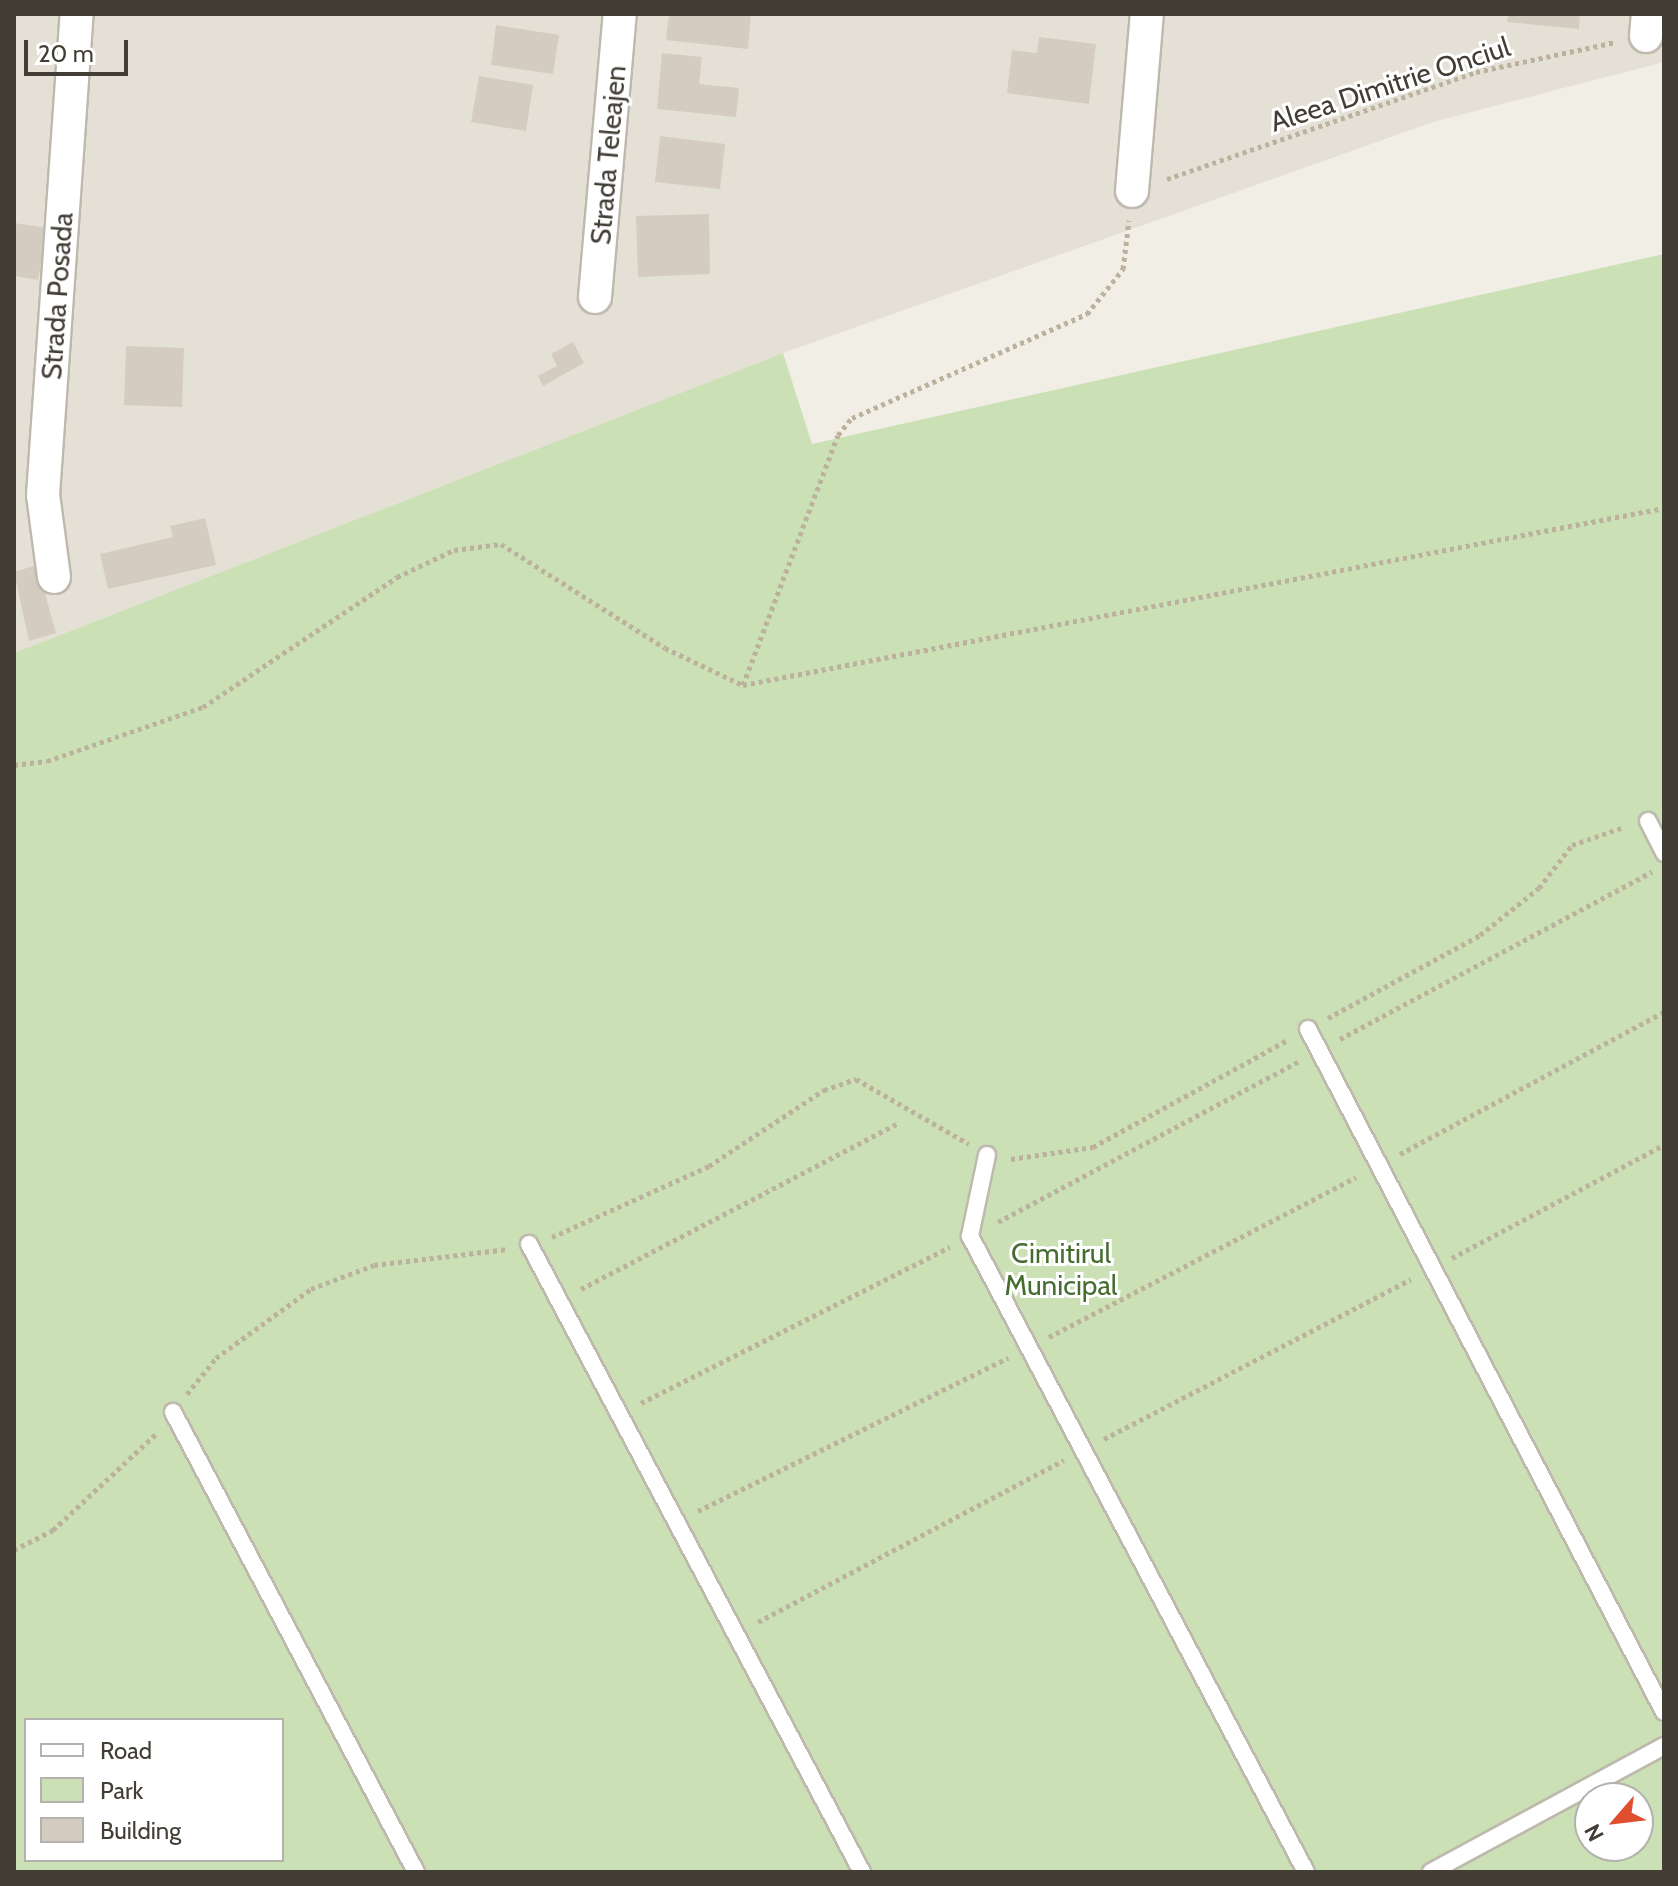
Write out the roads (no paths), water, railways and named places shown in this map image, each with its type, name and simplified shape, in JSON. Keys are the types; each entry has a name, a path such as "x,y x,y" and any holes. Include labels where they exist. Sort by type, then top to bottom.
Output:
{"street":[{"name":"Strada Posada","path":"54,577 43,495 77,14"},
{"name":"Strada Teleajen","path":"595,297 620,14"},
{"path":"1132,191 1147,14"}],"lane":[{"path":"1648,821 1664,853"},
{"path":"1308,1029 1664,1712"},
{"path":"987,1155 970,1236 1306,1872"},
{"path":"529,1244 862,1872"},
{"path":"173,1412 416,1872"},
{"path":"1431,1872 1664,1746"}],"park label":[{"name":"Cimitirul Municipal","path":"1061,1269"}]}
